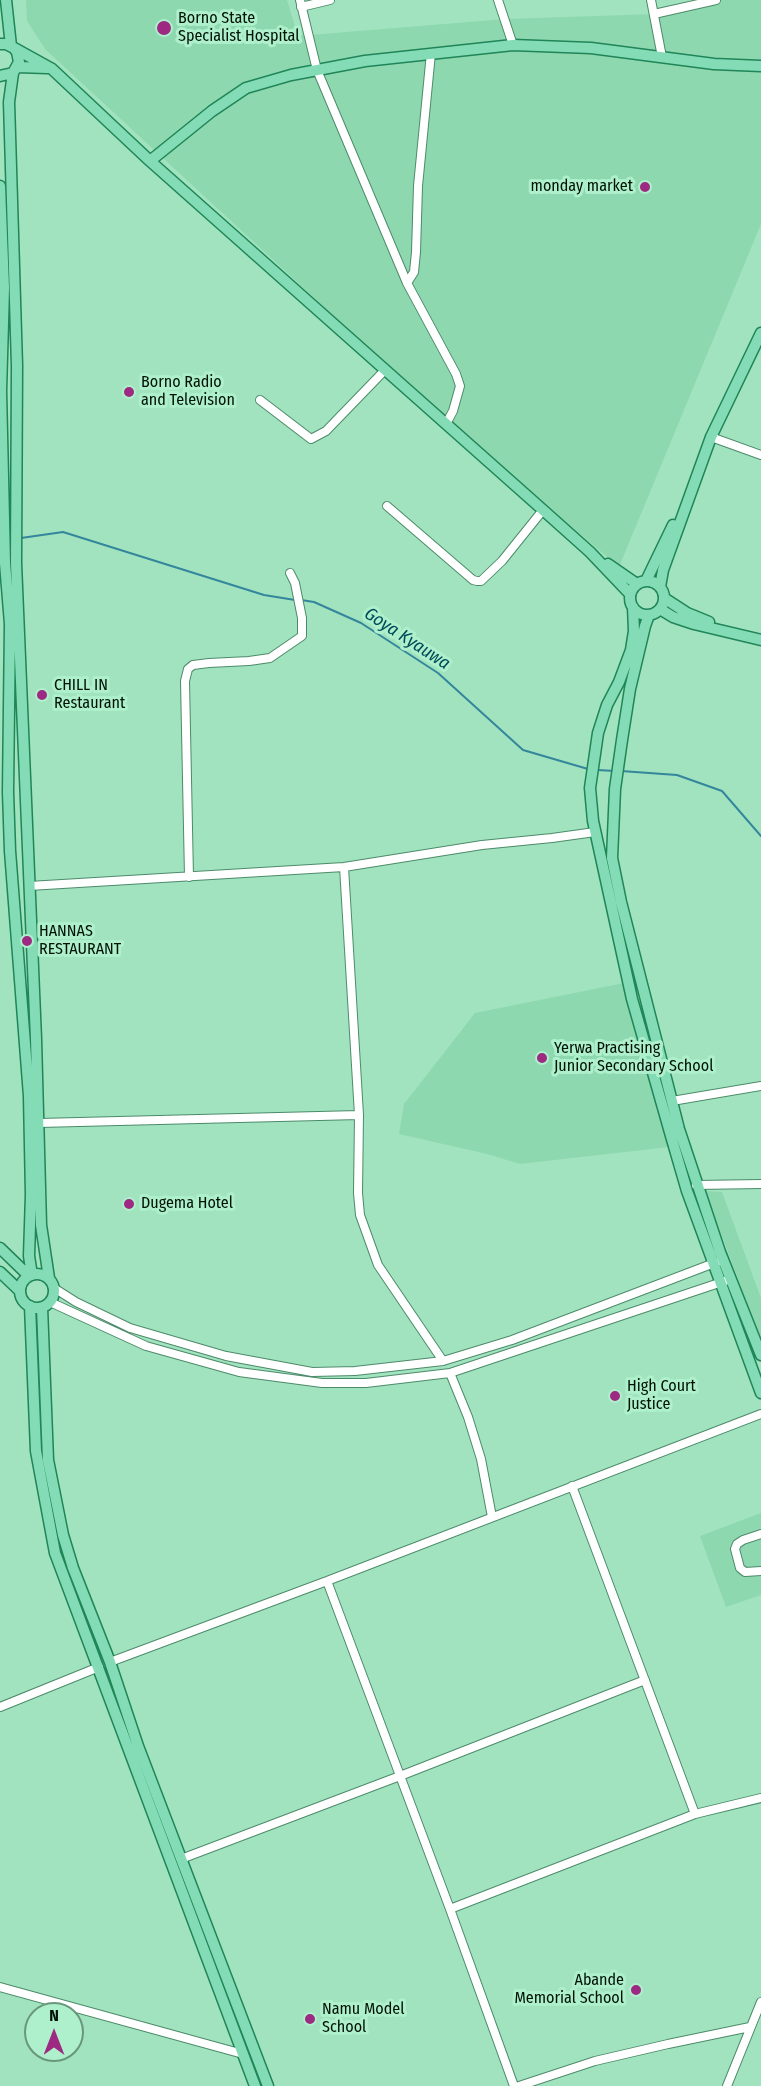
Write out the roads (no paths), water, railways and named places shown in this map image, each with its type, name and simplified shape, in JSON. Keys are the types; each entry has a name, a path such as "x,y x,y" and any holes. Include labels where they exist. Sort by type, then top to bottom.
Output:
{"main road":[{"path":"6,0 8,46 19,57 9,102 17,366 5,563 10,624 5,851 29,1096 31,1275"},
{"path":"150,161 212,111 246,88 291,75 365,61 513,45 591,48 714,64 761,66"},
{"path":"8,46 51,69 150,161 590,552 630,594 630,601 640,614 655,612 761,640"},
{"path":"0,76 15,70 51,69"},
{"path":"0,186 2,442 10,479 16,563 39,1123 41,1225 51,1283 46,1304 48,1460 57,1508 73,1568 267,2086"},
{"path":"718,1261 672,1101 621,902 612,858 615,789 630,689 645,626 655,612 662,592 663,570 711,438 761,333"},
{"path":"630,594 642,583 685,507"},
{"path":"590,552 642,583 654,582 662,592 687,612 726,630"},
{"path":"633,607 634,630 631,650 607,705 598,733 590,788 595,832 632,999 687,1191 761,1355"},
{"path":"0,807 8,792"},
{"path":"3,1250 16,1253 24,1250 29,1242"},
{"path":"3,1250 31,1275"},
{"path":"0,1272 20,1291 24,1302 30,1306 46,1304"},
{"path":"20,1291 24,1280 31,1275 44,1275 51,1283"},
{"path":"726,1281 761,1393"},
{"path":"30,1306 36,1451 55,1553 255,2086"}],"street":[{"path":"330,0 301,4 318,70 407,283 460,386 453,411 446,424"},
{"path":"498,0 513,45"},
{"path":"651,0 662,57"},
{"path":"654,14 716,0"},
{"path":"407,283 414,272 418,186 431,53"},
{"path":"260,400 311,439 326,431 385,370"},
{"path":"711,438 761,455"},
{"path":"387,506 477,582 481,581 502,561 543,510"},
{"path":"189,877 185,681 188,669 193,665 270,658 302,636 302,618 296,583 290,573"},
{"path":"29,886 344,867 482,844 595,832"},
{"path":"344,867 359,1115 360,1215 378,1265 443,1361"},
{"path":"672,1101 761,1086"},
{"path":"39,1123 359,1115"},
{"path":"696,1185 761,1184"},
{"path":"51,1283 76,1302 130,1328 226,1356 312,1372 355,1371 443,1361 513,1341 718,1261"},
{"path":"46,1304 146,1346 239,1372 322,1383 366,1383 450,1373 726,1281"},
{"path":"450,1373 468,1417 481,1459 492,1517"},
{"path":"110,1662 761,1414"},
{"path":"572,1486 695,1814"},
{"path":"761,1534 743,1540 737,1544 735,1549 741,1568 745,1572 750,1574 761,1571"},
{"path":"327,1581 514,2086"},
{"path":"0,1707 99,1667"},
{"path":"181,1858 400,1776 645,1680"},
{"path":"450,1909 695,1814 761,1798"},
{"path":"0,1987 243,2054"},
{"path":"728,2086 761,2002"},
{"path":"519,2086 595,2061 750,2027"}],"waterway":[{"name":"Goya Kyauwa","path":"21,538 63,532 264,595 295,600"},
{"name":"Goya Kyauwa","path":"301,600 314,602 361,623 438,673 523,750 588,769"},
{"name":"Goya Kyauwa","path":"597,770 615,771"},
{"name":"Goya Kyauwa","path":"621,771 677,775 722,791 761,836"}],"place":[{"name":"Borno State Specialist Hospital","path":"164,28"},
{"name":"monday market","path":"645,187"},
{"name":"Borno Radio and Television","path":"129,392"},
{"name":"CHILL IN Restaurant","path":"42,695"},
{"name":"HANNAS RESTAURANT","path":"27,941"},
{"name":"Yerwa Practising Junior Secondary School","path":"542,1058"},
{"name":"Dugema Hotel","path":"129,1204"},
{"name":"High Court Justice","path":"615,1396"},
{"name":"Abande Memorial School","path":"636,1990"},
{"name":"Namu Model School","path":"310,2019"}]}
